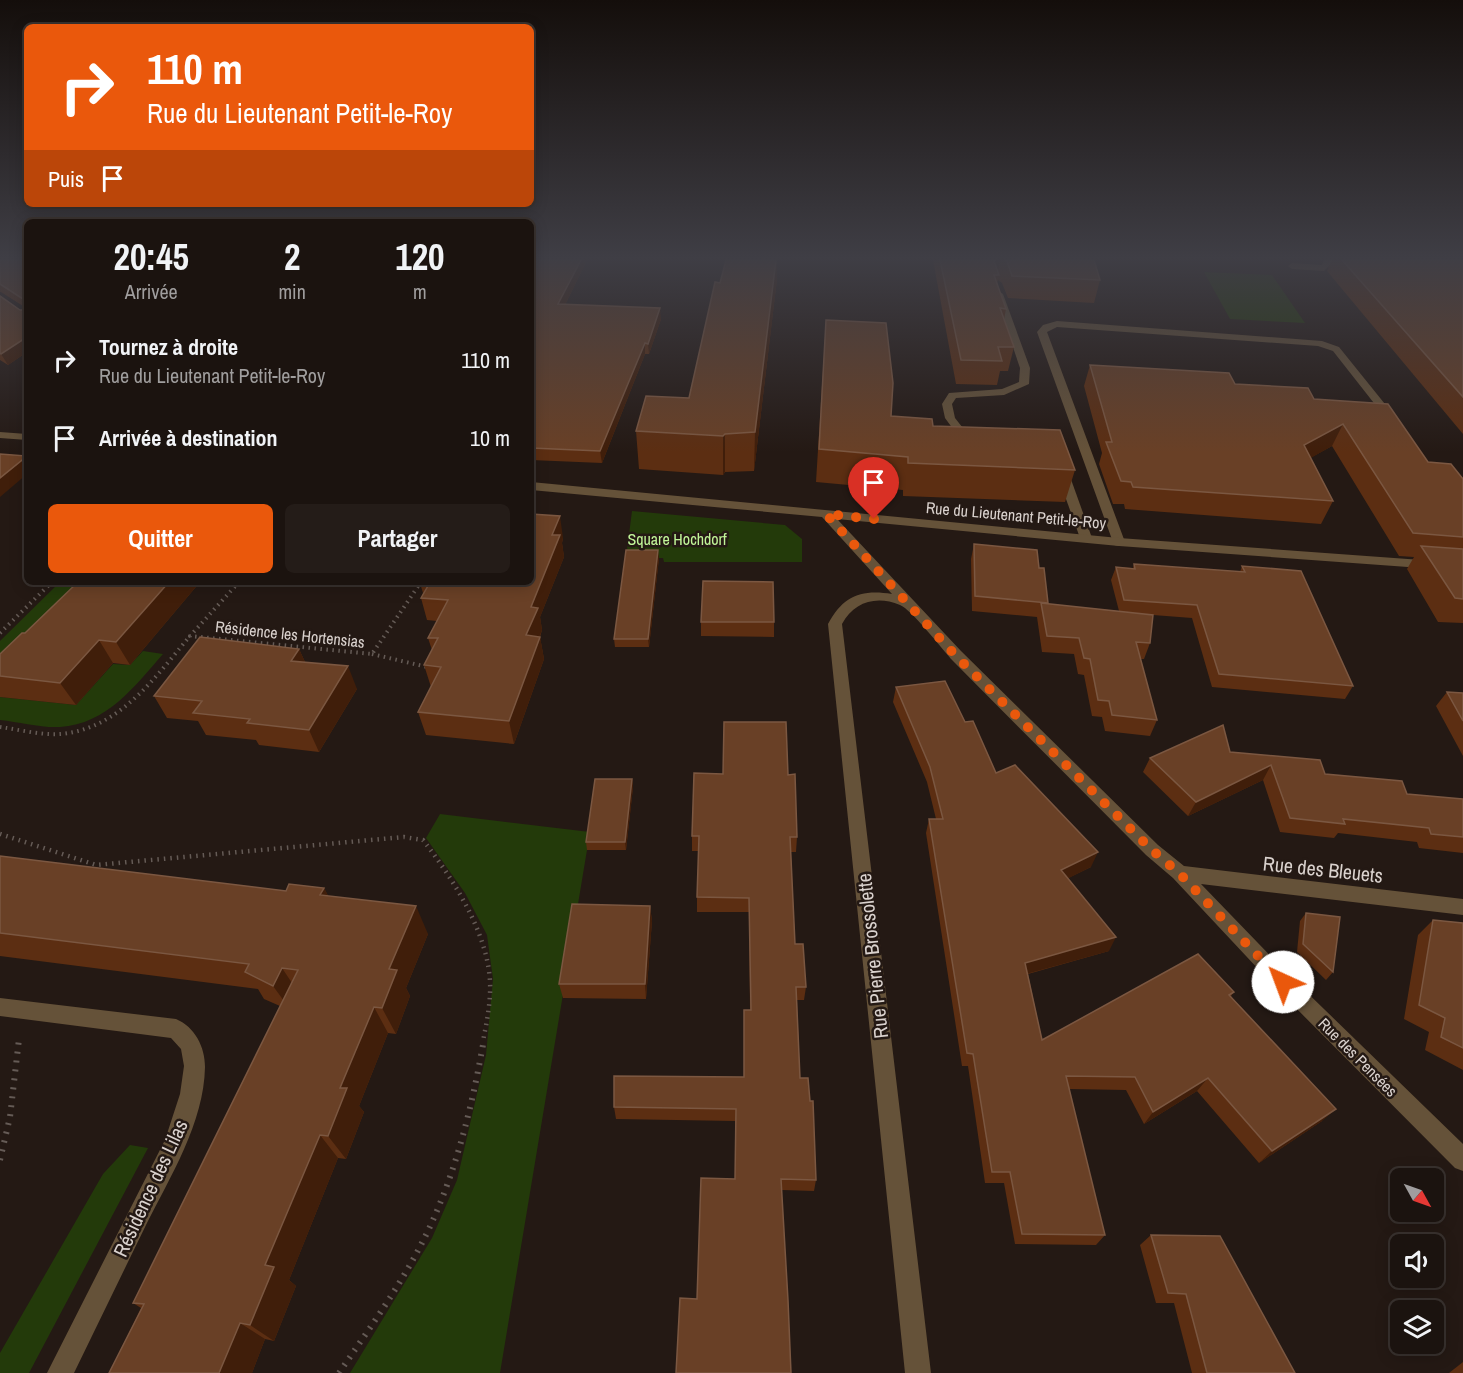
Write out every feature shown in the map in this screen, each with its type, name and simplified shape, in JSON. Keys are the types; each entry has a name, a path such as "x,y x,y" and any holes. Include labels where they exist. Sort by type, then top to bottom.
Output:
{"street":[{"path":"972,447 959,433 950,418 948,404 953,395 1004,392 1024,384 1025,368 1009,323"},
{"path":"1119,542 1042,332 1046,327 1057,324 1319,343 1336,349 1396,424"},
{"path":"0,435 24,437"},
{"path":"1058,459 1086,538"},
{"name":"Rue du Lieutenant Petit-le-Roy","path":"534,486 1119,542 1463,567"},
{"name":"Rue des Pensées","path":"826,514 956,656 1152,850 1179,873 1283,982 1463,1160"},
{"name":"Rue Pierre Brossolette","path":"907,602 876,596 857,598 845,607 835,624 918,1373"},
{"name":"Rue des Bleuets","path":"1179,873 1230,882 1463,907"},
{"name":"Résidence des Lilas","path":"0,1007 176,1029 189,1043 194,1067 187,1108 174,1145 60,1373"}],"path":[{"path":"0,633 49,585"},
{"name":"Résidence les Hortensias","path":"190,636 236,585"},
{"name":"Résidence les Hortensias","path":"190,636 372,654 419,585"},
{"path":"0,727 67,733 98,725 127,706 190,636"},
{"path":"372,654 431,668"},
{"path":"0,834 96,865 404,837 423,840 430,849 471,916 490,973 487,1016 472,1105 446,1189 424,1238 339,1373"},
{"path":"0,1160 10,1117 22,1010"}],"green space":[{"name":"Square Hochdorf","path":"632,511 785,525 802,539 802,562 664,562 663,558 626,558"},
{"path":"57,585 112,585 0,694 0,641"},
{"path":"143,651 163,654 119,701 92,719 60,727 0,720 0,697 76,705 113,664 130,665"},
{"path":"440,814 590,832 500,1373 350,1373 432,1238 457,1180 486,1055 493,979 487,935 465,893 426,838"},
{"path":"130,1145 148,1148 29,1373 0,1373 0,1353 103,1174"}],"building":[{"path":"0,323 24,323 24,339 0,353"},
{"path":"534,323 655,323 648,344 645,343 600,451 534,448"},
{"path":"706,323 768,323 755,432 723,436 636,431 646,396 689,398"},
{"path":"826,323 886,323 893,383 891,416 932,419 933,426 1060,430 1075,470 908,463 908,457 819,449"},
{"path":"953,323 1005,323 1014,347 998,347 1002,361 961,360"},
{"path":"1398,323 1463,323 1463,397"},
{"path":"1090,365 1229,373 1235,384 1308,388 1314,399 1388,404 1428,462 1451,464 1463,479 1463,537 1413,533 1343,424 1304,445 1333,501 1133,487 1131,482 1121,481 1106,442 1112,442"},
{"path":"0,454 24,456 24,458 0,478"},
{"path":"534,514 560,516 552,535 560,535 531,607 538,608 526,635 540,637 509,721 418,712 441,667 424,665 438,638 428,638 448,600 421,598 428,585 534,585"},
{"path":"974,544 1037,550 1039,568 1044,568 1048,603 975,596"},
{"path":"1421,546 1463,549 1463,599 1455,598"},
{"path":"626,550 658,550 648,639 614,639"},
{"path":"1134,564 1245,572 1242,566 1301,571 1353,686 1219,674 1197,605 1124,600 1116,567 1135,569"},
{"path":"703,581 773,582 774,622 701,622"},
{"path":"75,585 166,585 116,642 99,640 60,683 0,676 0,654 22,633 25,633"},
{"path":"1041,603 1153,615 1150,643 1136,642 1157,720 1112,715 1109,701 1098,700 1090,659 1084,658 1079,638 1047,636"},
{"path":"200,637 299,649 291,661 348,666 309,730 247,723 250,719 193,713 202,701 154,696"},
{"path":"945,681 965,722 973,721 996,773 1015,765 1098,852 1061,870 1116,937 1025,963 1042,1040 1198,954 1234,992 1229,995 1336,1109 1272,1151 1208,1078 1153,1112 1135,1077 1066,1076 1105,1235 1022,1234 1010,1172 992,1172 973,1054 967,1053 929,819 943,819 930,767 896,687"},
{"path":"1447,692 1463,693 1463,721"},
{"path":"724,722 786,722 788,775 795,774 797,837 790,837 795,944 803,944 806,987 796,987 800,1078 808,1078 810,1101 813,1101 816,1180 781,1179 791,1373 676,1373 680,1298 697,1299 701,1178 735,1179 736,1109 614,1107 614,1076 744,1077 744,1010 751,1010 749,898 697,897 699,836 692,836 694,773 723,774"},
{"path":"1223,725 1230,752 1320,760 1325,774 1402,781 1407,794 1463,799 1463,837 1431,834 1429,828 1343,819 1345,824 1290,818 1271,765 1196,802 1150,758"},
{"path":"595,779 632,779 625,842 586,842"},
{"path":"0,856 286,891 289,884 324,888 320,895 416,906 389,969 397,970 382,1008 374,1007 340,1088 347,1088 328,1136 320,1135 265,1265 274,1267 250,1325 240,1323 219,1373 109,1373 144,1304 133,1303 298,970 282,968 273,986 245,972 249,964 0,933"},
{"path":"572,904 650,906 645,984 559,984"},
{"path":"1306,913 1340,917 1333,972 1303,944"},
{"path":"1433,920 1463,923 1463,1048 1441,1037 1445,1018 1419,1005"},
{"path":"1151,1235 1220,1236 1295,1373 1207,1373 1186,1294 1168,1293"}],"route":[{"path":"874,519 826,514 956,656 1152,850 1179,873 1283,982"}]}
